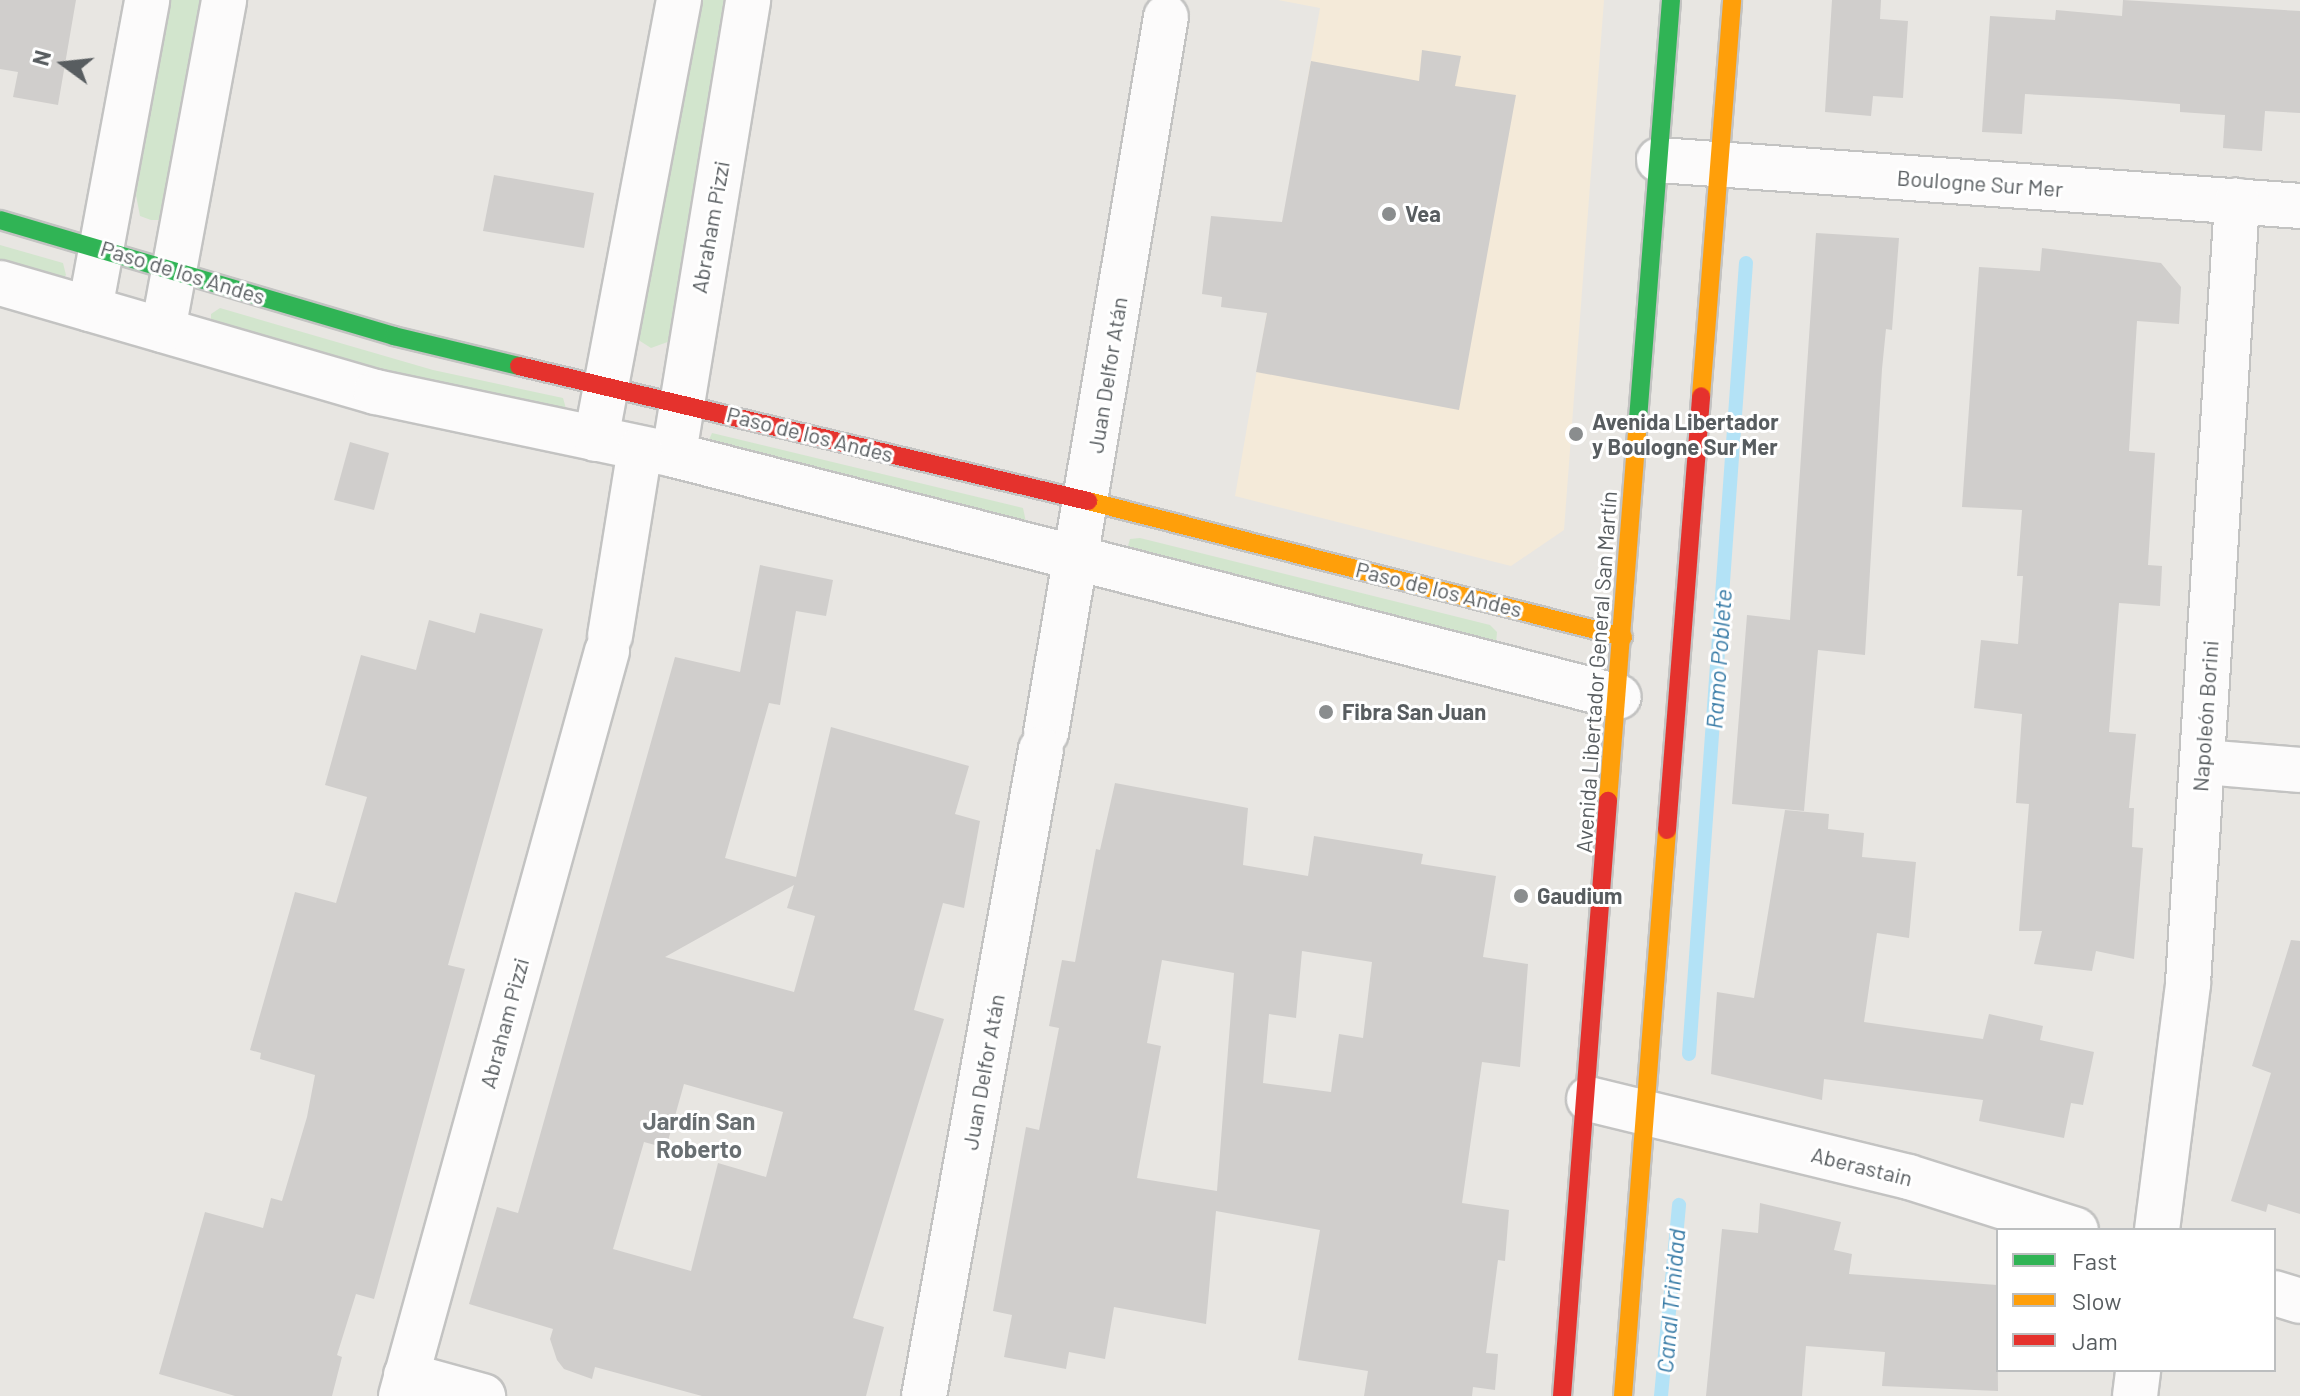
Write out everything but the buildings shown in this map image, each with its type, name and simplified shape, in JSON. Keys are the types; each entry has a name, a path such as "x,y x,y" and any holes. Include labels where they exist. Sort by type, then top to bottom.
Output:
{"main road":[{"name":"Avenida Libertador General San Martín","path":"1562,1396 1589,1099 1671,0"},
{"path":"1623,1396 1732,0"},
{"name":"Paso de los Andes","path":"0,220 102,247 394,336 1087,501 1623,637"}],"street":[{"path":"90,309 147,0"},
{"path":"163,330 224,0"},
{"path":"596,439 679,0"},
{"name":"Abraham Pizzi","path":"403,1386 609,643 657,452 680,402 748,0"},
{"name":"Juan Delfor Atán","path":"924,1396 1078,554 1166,17"},
{"name":"Boulogne Sur Mer","path":"1659,160 2300,206"},
{"name":"Napoleón Borini","path":"2157,1228 2188,983 2237,201"},
{"path":"0,283 376,392 657,452 1078,554 1619,697"},
{"path":"2203,762 2300,770"},
{"name":"Aberastain","path":"1589,1099 1909,1177 2070,1228"},
{"path":"2276,1294 2300,1301"},
{"path":"2135,1396 2138,1372"},
{"path":"403,1386 483,1396"}],"shaded area":[{"path":"1278,0 1604,0 1564,530 1511,566 1235,496 1320,8"}],"green space":[{"path":"169,0 206,0 162,220 151,220 140,216 136,195"},
{"path":"694,0 733,0 673,340 651,348 640,341 638,330"},
{"path":"0,245 63,263 66,275 62,281 0,266"},
{"path":"220,308 433,370 563,398 567,412 437,392 211,325 211,314"},
{"path":"712,433 1023,508 1026,522 708,442"},
{"path":"1140,538 1490,625 1497,632 1496,643 1126,553 1130,539"}],"waterway":[{"name":"Ramo Poblete","path":"1689,1054 1746,263"},
{"name":"Canal Trinidad","path":"1661,1396 1679,1205"}],"traffic: fast":[{"path":"1637,432 1671,0"},
{"path":"0,220 394,336 519,366"}],"traffic: slow":[{"path":"1701,396 1732,0"},
{"path":"1608,801 1637,432"},
{"path":"1088,501 1623,637"},
{"path":"1623,1396 1667,830"}],"traffic: jam":[{"path":"519,366 1088,501"},
{"path":"1667,830 1701,396"},
{"path":"1562,1396 1608,801"}],"place":[{"name":"Vea","path":"1389,214"},
{"name":"Avenida Libertador y Boulogne Sur Mer","path":"1576,434"},
{"name":"Fibra San Juan","path":"1326,712"},
{"name":"Gaudium","path":"1521,896"}],"district":[{"name":"Jardín San Roberto","path":"699,1135"}]}
